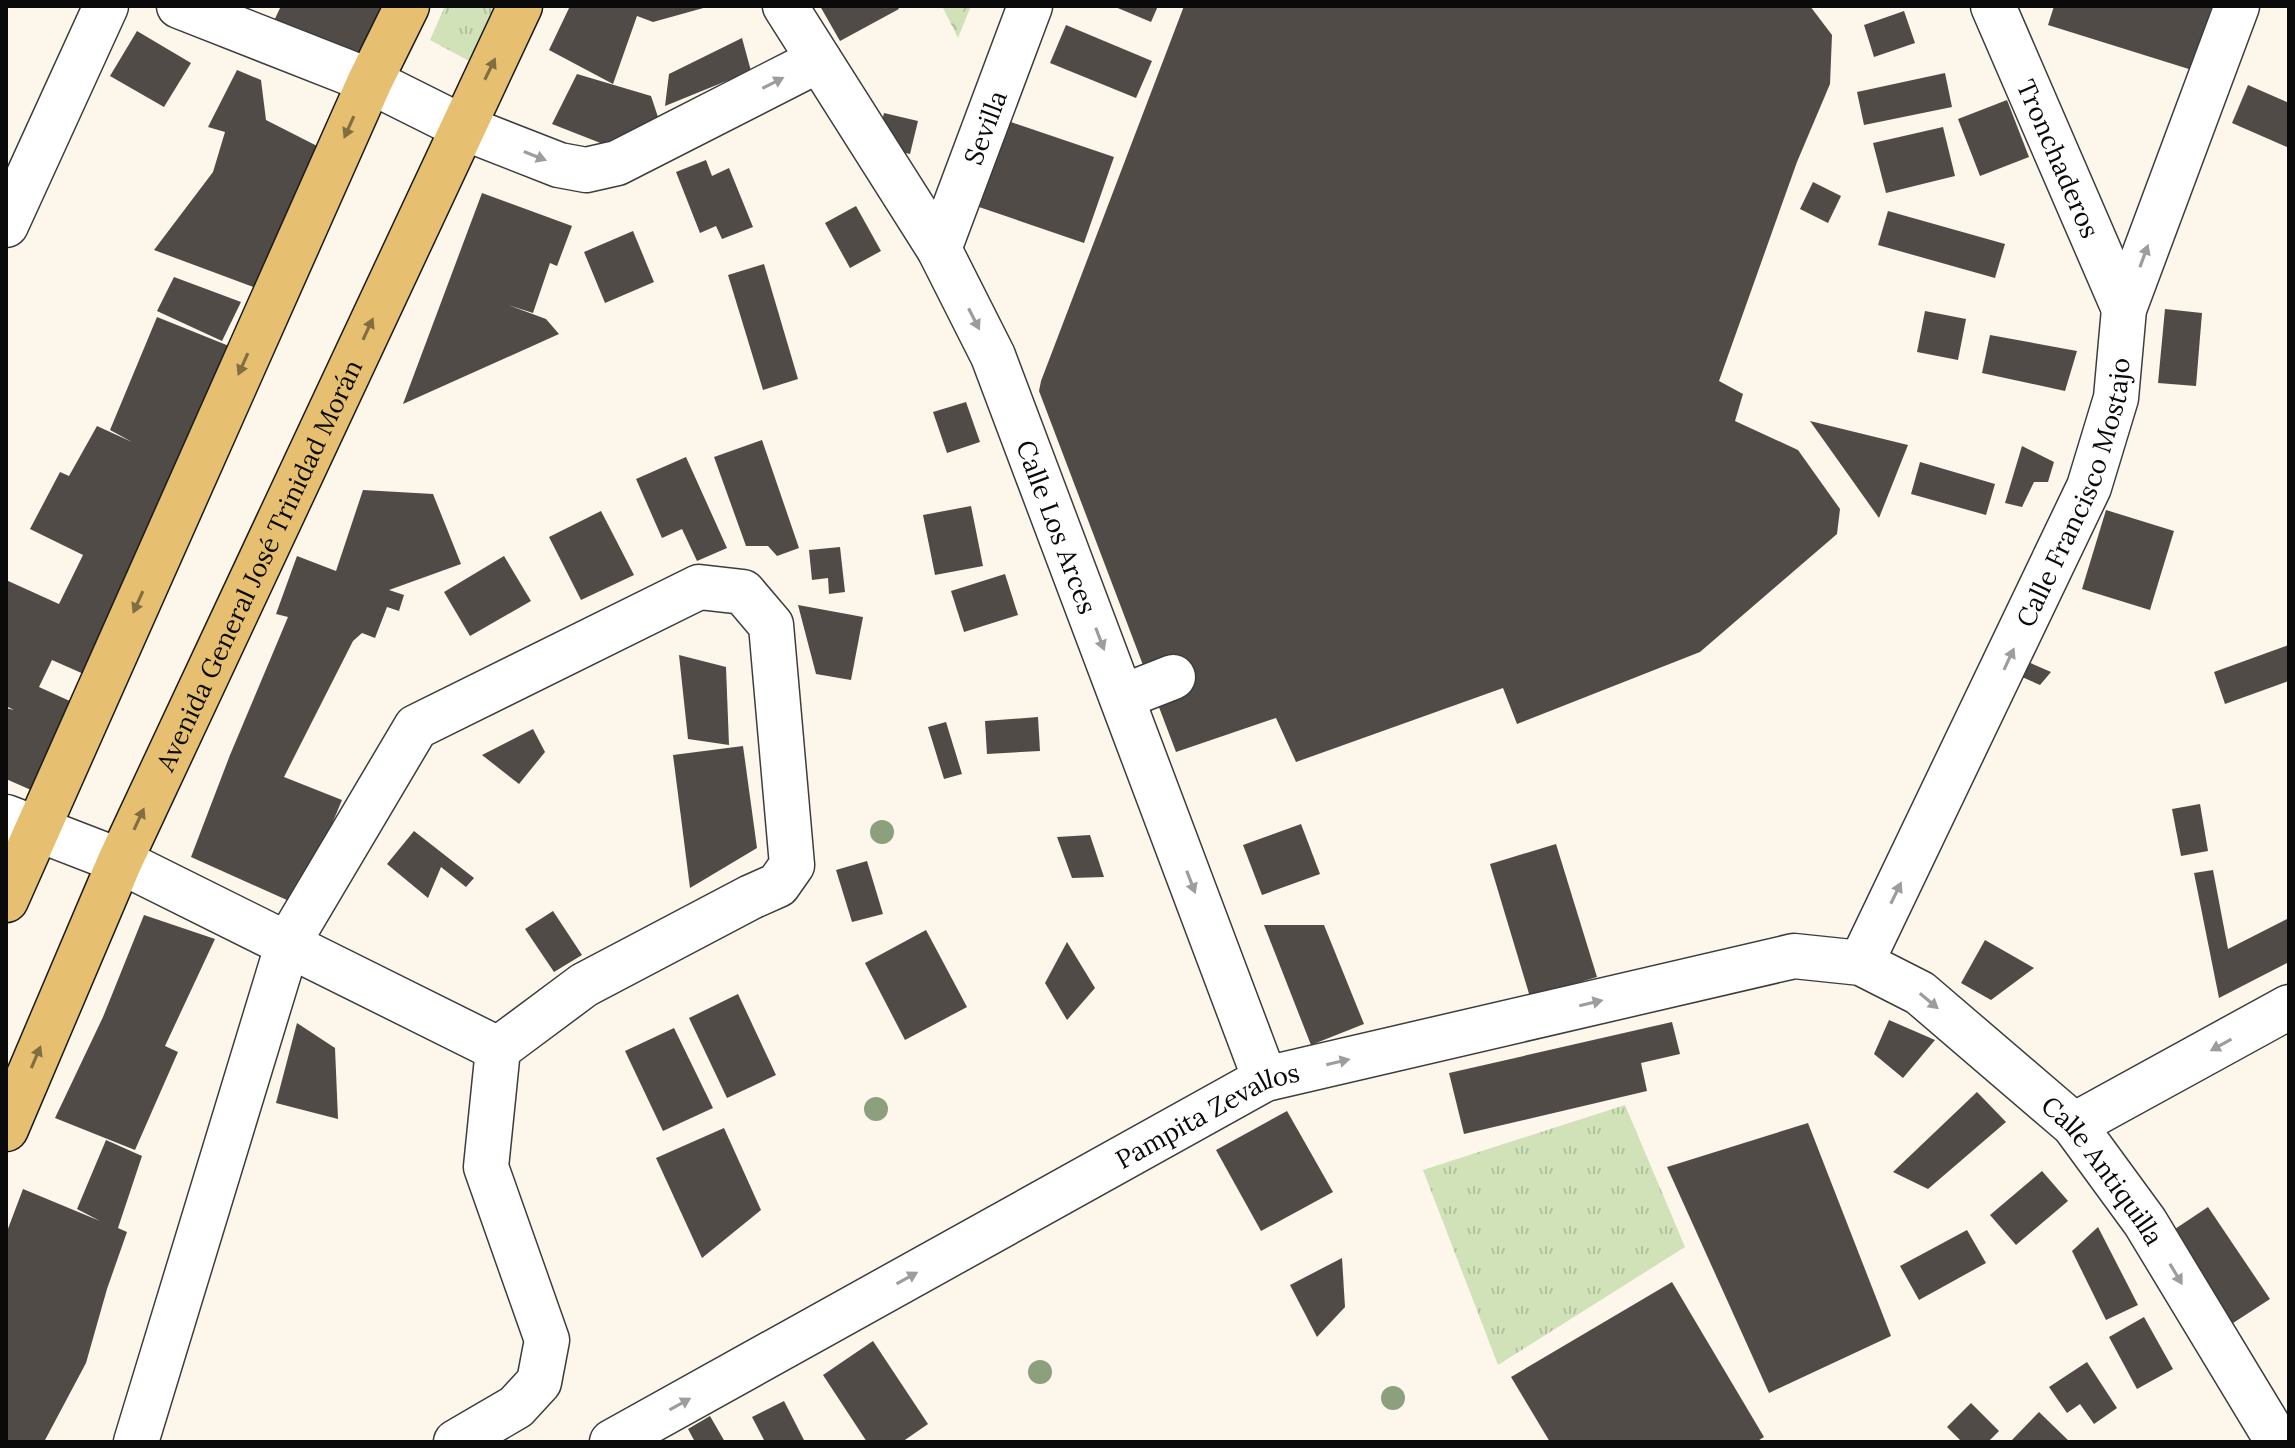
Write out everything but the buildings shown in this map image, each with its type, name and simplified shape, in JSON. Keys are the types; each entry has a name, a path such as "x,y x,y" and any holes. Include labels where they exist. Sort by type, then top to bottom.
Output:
{"main road":[{"path":"6,900 21,823 407,6"},
{"name":"Avenida General José Trinidad Morán","path":"6,1129 120,861 520,6"}],"street":[{"path":"6,225 106,6"},
{"path":"179,6 370,81 462,127 559,165 586,170 617,163 819,60"},
{"name":"Calle Los Arces","path":"785,6 939,249 1053,469 1122,697 1265,1079"},
{"name":"Sevilla","path":"939,249 1030,6"},
{"name":"Tronchaderos","path":"1993,6 2124,309"},
{"name":"Calle Francisco Mostajo","path":"1861,963 2089,487 2116,398 2124,309 2237,6"},
{"path":"136,1442 288,943 416,727 699,587 743,592 771,625 792,865 778,885 584,985 498,1049 486,1167 547,1340 539,1382 531,1391 516,1407 456,1442"},
{"path":"1122,697 1173,677"},
{"path":"21,823 120,861 498,1049"},
{"name":"Pampita Zevallos","path":"612,1442 1265,1079 1794,956 1861,963"},
{"name":"Calle Antiquilla","path":"1861,963 1920,993 2074,1125 2145,1222 2278,1442"},
{"path":"2074,1125 2289,1007"}],"green space":[{"path":"445,6 494,6 469,61 430,40"},
{"path":"942,6 971,6 958,38"},
{"path":"1625,1105 1685,1247 1498,1365 1423,1170"}]}
